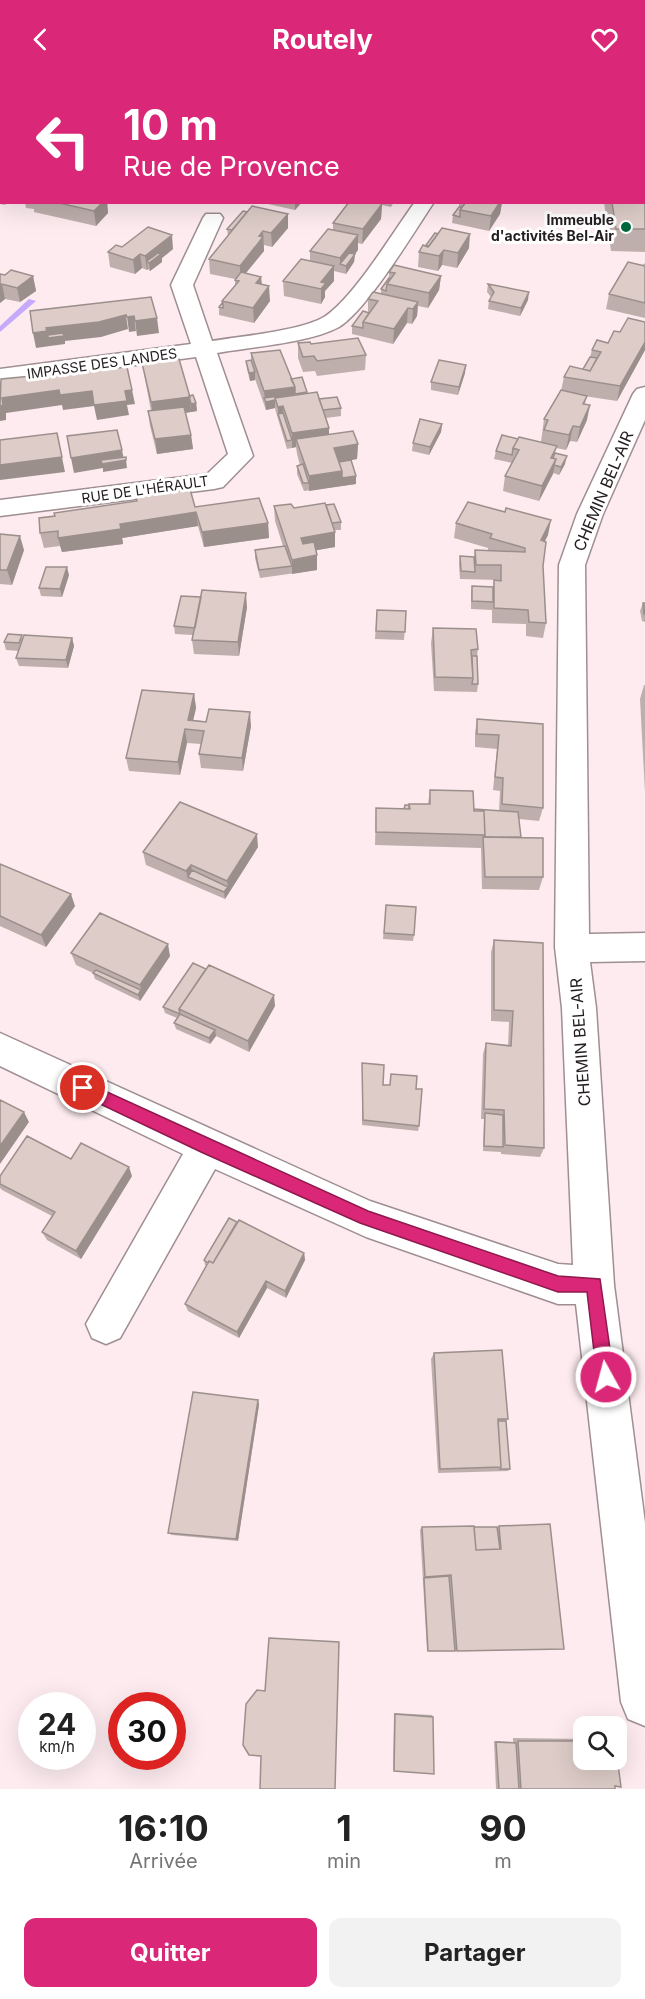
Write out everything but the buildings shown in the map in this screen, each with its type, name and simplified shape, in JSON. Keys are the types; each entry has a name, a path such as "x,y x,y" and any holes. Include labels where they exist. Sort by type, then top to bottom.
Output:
{"street":[{"name":"IMPASSE DES LANDES","path":"0,376 204,349 311,330 331,322 350,307 424,204"},
{"path":"204,349 182,285 213,218"},
{"name":"RUE DE L'HÉRAULT","path":"0,508 214,481 241,456 204,349"},
{"name":"CHEMIN BEL-AIR","path":"645,394 590,514 572,565 572,947 579,1008 594,1284 645,1702"},
{"path":"572,947 618,949 645,947"},
{"path":"0,1048 207,1147 366,1218 558,1284 594,1284"},
{"path":"105,1324 207,1147"}],"waterway":[{"path":"0,330 32,301"}],"place":[{"name":"Immeuble d'activités Bel-Air","path":"626,227"}],"route":[{"path":"83,1088 207,1147 366,1218 558,1284 594,1284 606,1377"}]}
